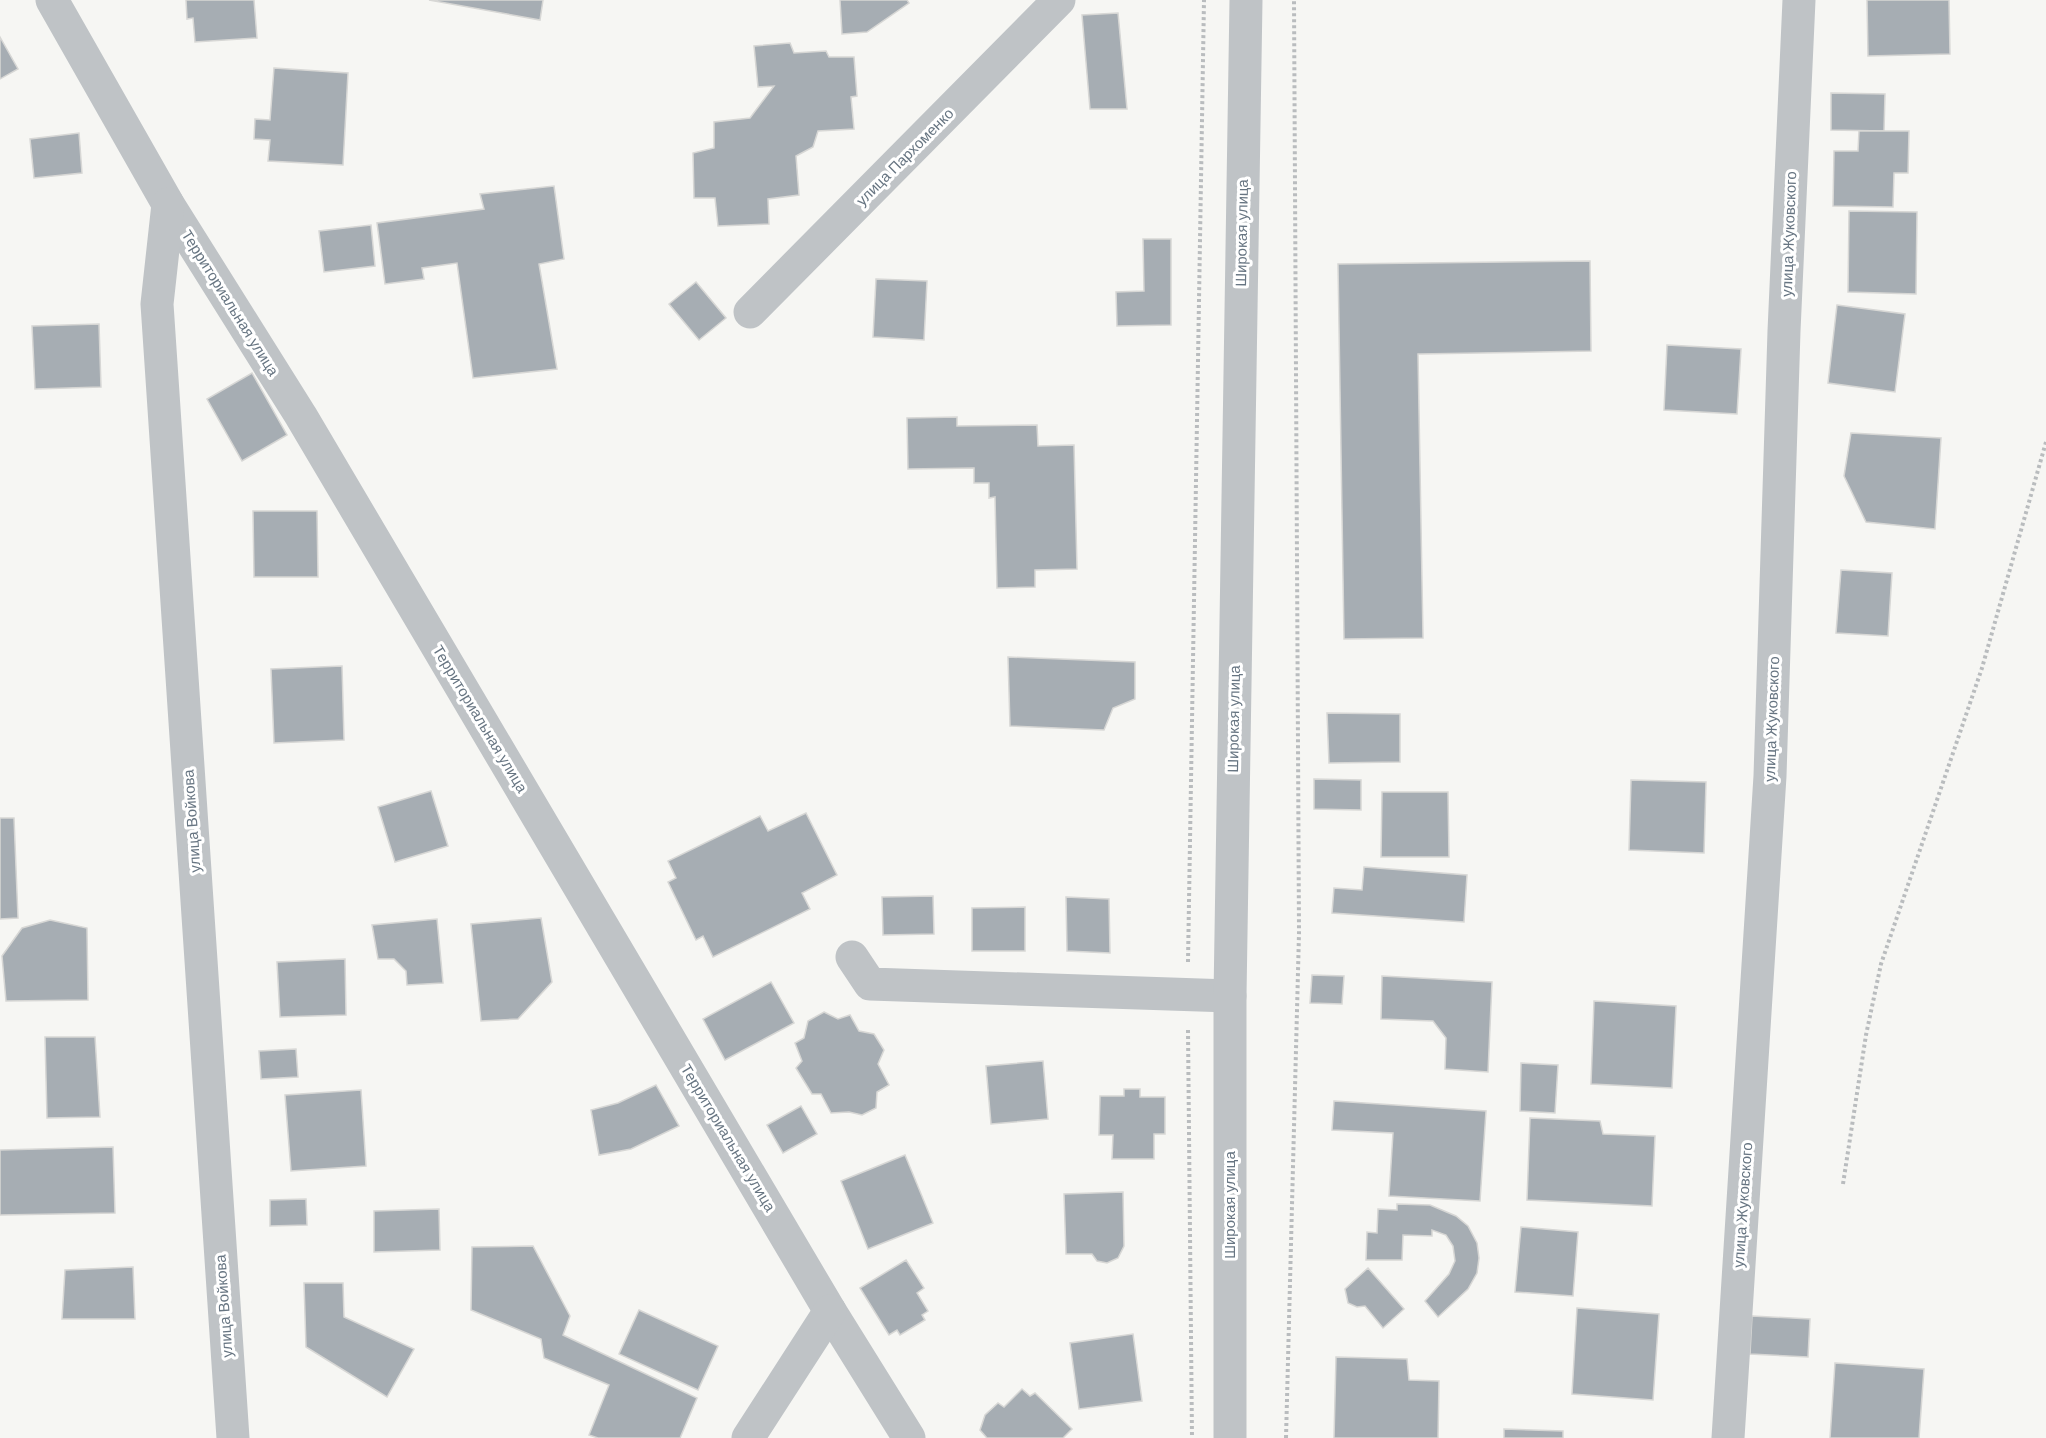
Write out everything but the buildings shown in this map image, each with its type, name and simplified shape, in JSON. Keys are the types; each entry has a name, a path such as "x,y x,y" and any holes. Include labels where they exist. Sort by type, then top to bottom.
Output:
{"street":[{"name":"Территориальная улица","path":"52,0 168,204 301,416 830,1311 909,1438"},
{"name":"улица Пархоменко","path":"750,312 1059,0"},
{"name":"Широкая улица","path":"1230,1438 1230,996 1246,0"},
{"name":"улица Жуковского","path":"1728,1438 1770,776 1784,331 1798,0"},
{"name":"улица Войкова","path":"168,204 157,304 233,1438"},
{"path":"852,957 870,984 1230,996"},
{"path":"748,1438 830,1311"}],"path":[{"path":"1192,1438 1187,996 1204,0"},
{"path":"1286,1438 1299,933 1294,0"},
{"path":"1844,1184 1866,1035 1881,964 1982,668 2046,442"}]}
